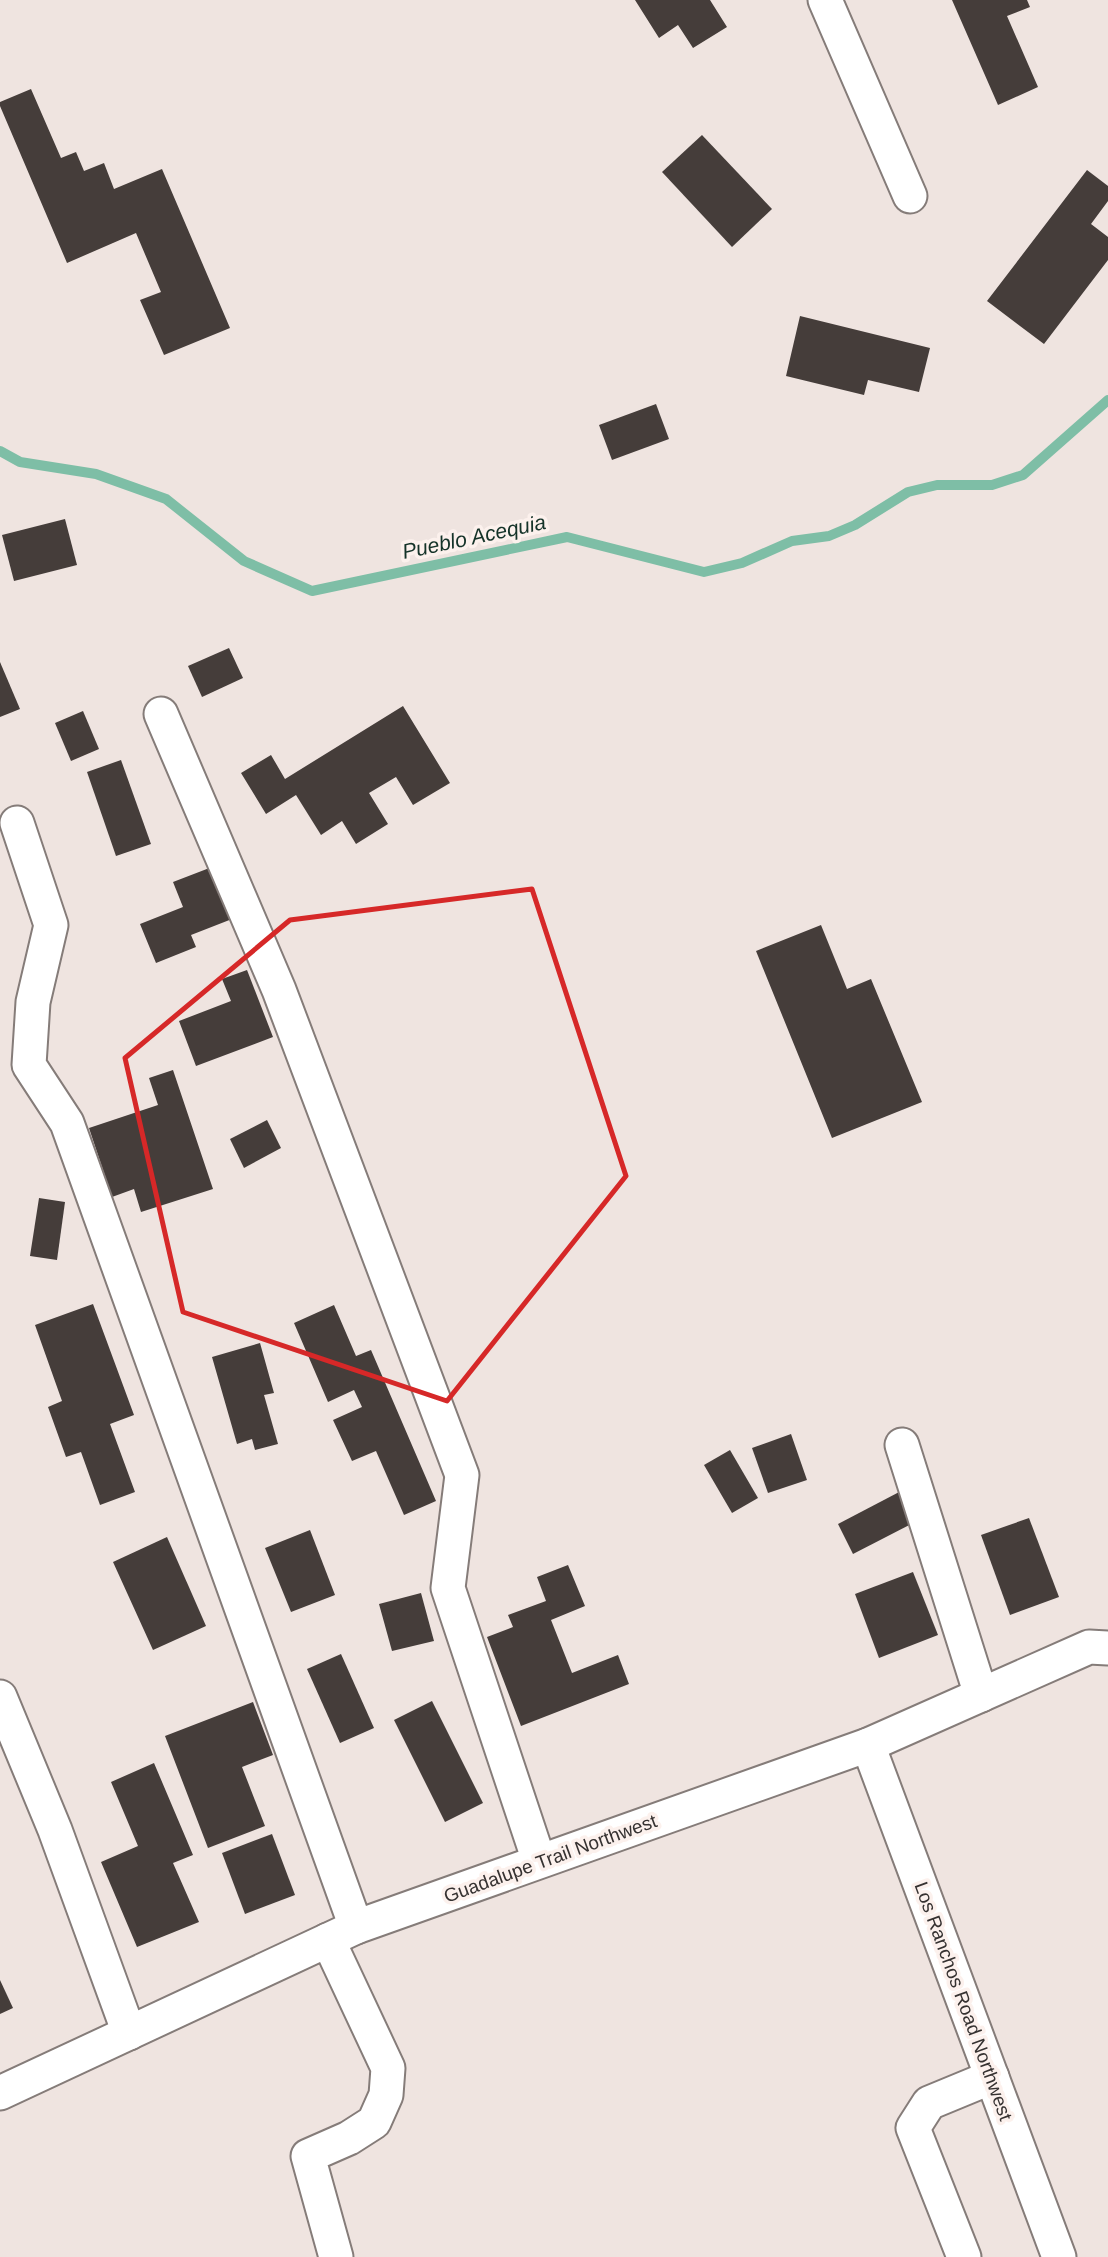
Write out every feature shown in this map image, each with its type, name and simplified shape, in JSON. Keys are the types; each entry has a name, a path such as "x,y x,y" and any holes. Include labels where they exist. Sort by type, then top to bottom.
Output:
{"street":[{"path":"825,0 910,196"},
{"path":"161,714 279,990 462,1475 448,1588 538,1861"},
{"path":"17,823 51,925 33,1002 29,1065 67,1123 387,2068 386,2095 374,2122 349,2138 308,2157 336,2257"},
{"path":"902,1445 981,1695"},
{"name":"Guadalupe Trail Northwest","path":"0,2093 342,1934 538,1861 868,1745 1089,1647 1108,1648"},
{"path":"0,1697 55,1830 129,2033"},
{"name":"Los Ranchos Road Northwest","path":"868,1745 1059,2257"},
{"path":"964,2257 913,2128 929,2103 992,2077"}],"highlighted area":[{"path":"532,889 626,1176 447,1401 183,1312 125,1058 290,920"}],"building":[{"path":"635,0 710,0 727,27 693,48 678,25 659,38"},
{"path":"952,0 1027,0 1030,7 1007,16 1038,87 998,105"},
{"path":"31,89 61,158 76,152 84,171 104,163 114,189 162,169 230,328 164,355 140,300 161,292 136,233 67,263 0,106 0,102"},
{"path":"702,135 772,209 732,247 662,172"},
{"path":"1087,170 1108,186 1108,201 1091,224 1108,237 1108,260 1044,344 987,301"},
{"path":"800,316 930,348 919,392 868,380 864,395 786,376"},
{"path":"656,404 669,439 612,460 599,425"},
{"path":"65,519 77,565 14,581 2,535"},
{"path":"229,648 243,678 202,697 188,666"},
{"path":"0,662 20,709 0,717"},
{"path":"403,706 450,783 413,805 396,777 369,793 388,824 356,844 342,821 321,835 296,795 266,814 241,773 271,755 285,779"},
{"path":"83,711 99,749 71,761 55,723"},
{"path":"121,760 151,844 116,856 87,772"},
{"path":"212,867 232,919 191,935 196,947 156,963 140,924 183,907 173,882"},
{"path":"821,925 847,989 871,979 922,1102 832,1138 756,951"},
{"path":"247,970 273,1037 196,1066 179,1021 231,1001 222,979"},
{"path":"173,1070 213,1189 141,1212 134,1189 112,1197 89,1128 158,1105 149,1078"},
{"path":"267,1120 281,1148 244,1168 230,1139"},
{"path":"39,1198 65,1202 57,1260 30,1256"},
{"path":"93,1304 134,1415 110,1424 135,1492 100,1505 81,1452 66,1457 48,1407 62,1401 35,1325"},
{"path":"334,1305 356,1356 371,1350 436,1501 404,1515 376,1451 352,1461 333,1420 362,1407 354,1390 328,1402 294,1323"},
{"path":"260,1343 274,1393 264,1395 278,1444 255,1450 252,1439 237,1444 212,1357"},
{"path":"791,1434 807,1480 768,1493 752,1448"},
{"path":"730,1450 758,1498 732,1513 704,1465"},
{"path":"903,1490 919,1520 853,1554 838,1524"},
{"path":"1029,1518 1059,1597 1010,1615 981,1535"},
{"path":"310,1530 335,1595 291,1612 265,1548"},
{"path":"167,1537 206,1626 153,1650 113,1562"},
{"path":"568,1565 585,1606 551,1620 572,1673 618,1655 629,1684 521,1726 487,1637 513,1627 508,1615 546,1601 537,1577"},
{"path":"913,1572 938,1635 879,1658 855,1594"},
{"path":"421,1593 434,1641 392,1651 379,1604"},
{"path":"341,1654 374,1728 340,1743 307,1669"},
{"path":"432,1701 483,1803 445,1822 394,1720"},
{"path":"253,1702 273,1755 242,1767 265,1826 208,1848 165,1736"},
{"path":"154,1763 193,1855 173,1863 199,1922 137,1947 101,1862 138,1846 111,1782"},
{"path":"272,1834 295,1895 245,1914 222,1853"},
{"path":"0,1980 13,2008 0,2014"}],"waterway":[{"name":"Pueblo Acequia","path":"0,451 20,462 96,474 166,499 244,561 312,591 567,537 704,572 742,563 792,541 829,536 855,525 908,492 937,485 992,485 1023,475 1108,400"}]}
